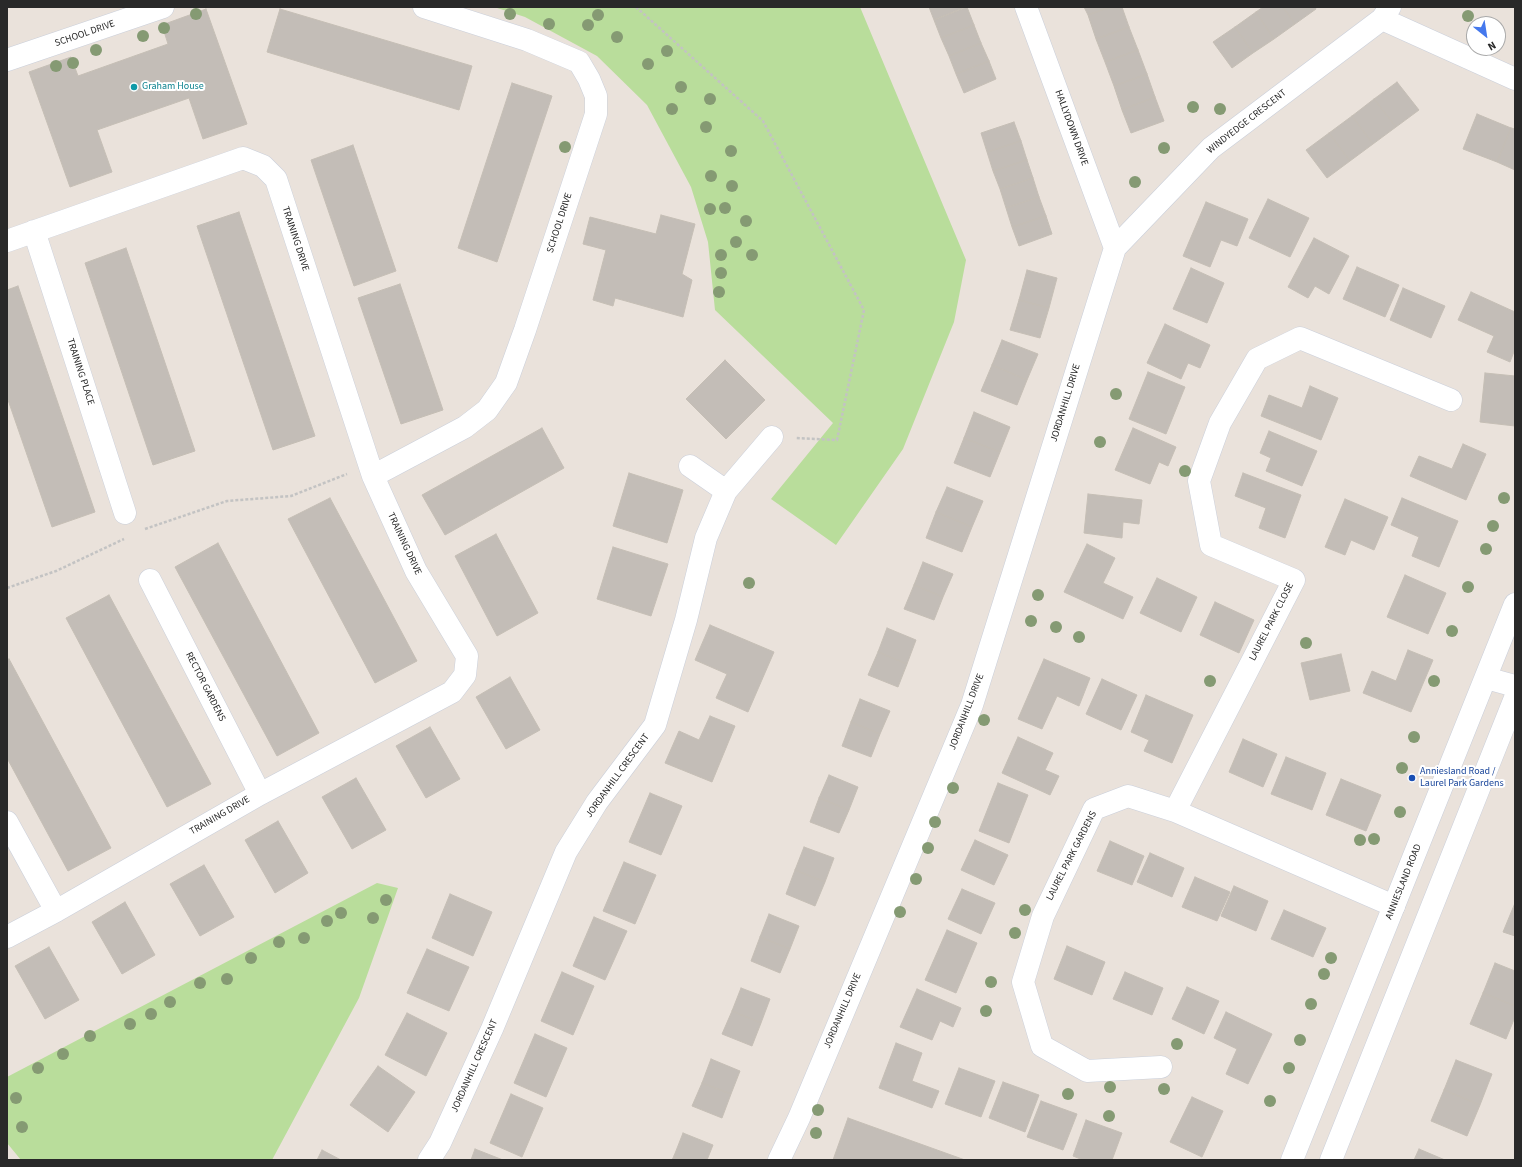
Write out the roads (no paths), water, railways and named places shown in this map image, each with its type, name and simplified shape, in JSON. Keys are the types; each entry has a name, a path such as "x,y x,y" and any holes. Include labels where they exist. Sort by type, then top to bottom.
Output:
{"street":[{"name":"SCHOOL DRIVE","path":"7,60 163,7"},
{"name":"SCHOOL DRIVE","path":"371,471 465,427 487,410 506,383 525,330 596,114 596,96 590,80 579,62 527,40 424,7"},
{"name":"HALLYDOWN DRIVE","path":"1026,7 1115,248"},
{"name":"WINDYEDGE CRESCENT","path":"1115,248 1211,148 1386,13"},
{"path":"1386,13 1515,79"},
{"name":"TRAINING DRIVE","path":"7,241 243,158 263,166 276,180 371,471 416,571 467,656 465,674 452,692 260,794 56,911 7,937"},
{"name":"TRAINING PLACE","path":"34,231 125,513"},
{"name":"JORDANHILL DRIVE","path":"779,1160 799,1118 972,705 1115,248"},
{"name":"LAUREL PARK CLOSE","path":"1175,811 1294,580 1212,545 1199,481 1220,423 1257,358 1300,338 1451,400"},
{"name":"JORDANHILL CRESCENT","path":"429,1160 440,1143 492,1030 566,852 597,802 656,726 686,620 706,538 726,490 772,437"},
{"path":"690,466 726,490"},
{"name":"RECTOR GARDENS","path":"150,580 260,794"},
{"name":"ANNIESLAND ROAD","path":"1292,1160 1515,604"},
{"path":"1486,678 1515,686"},
{"path":"1331,1160 1515,698"},
{"name":"LAUREL PARK GARDENS","path":"1161,1066 1087,1072 1042,1046 1023,982 1043,916 1094,809 1128,796 1175,811 1394,906"},
{"path":"7,822 56,911"}],"place":[{"name":"Graham House","path":"134,87"},
{"name":"Anniesland Road / Laurel Park Gardens","path":"1412,778"}]}
